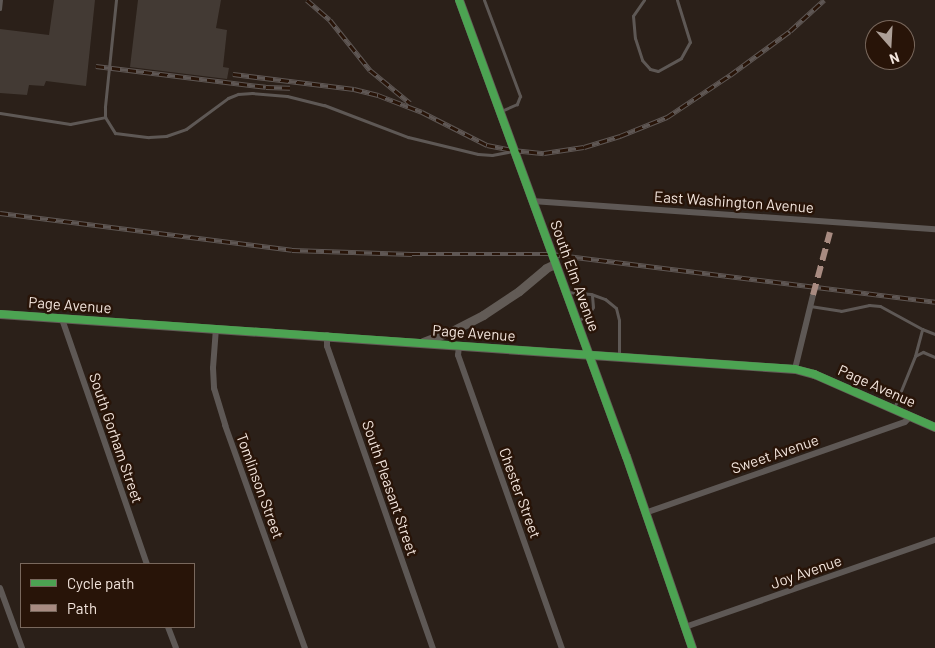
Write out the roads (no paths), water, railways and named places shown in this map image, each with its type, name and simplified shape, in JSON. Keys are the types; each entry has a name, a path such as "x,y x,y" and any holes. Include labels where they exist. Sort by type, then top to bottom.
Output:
{"street":[{"name":"South Elm Avenue","path":"460,0 513,150 589,354 692,648"},
{"name":"East Washington Avenue","path":"532,201 935,229"},
{"path":"419,343 452,331 484,315 519,291 546,268 555,264"},
{"path":"795,369 813,295"},
{"name":"Page Avenue","path":"0,314 326,335 795,369 814,374 935,427"},
{"name":"South Gorham Street","path":"62,319 147,563"},
{"name":"Tomlinson Street","path":"216,328 213,368 214,388 225,425 305,648"},
{"name":"South Pleasant Street","path":"326,335 327,346 433,648"},
{"name":"Chester Street","path":"459,346 458,355 562,648"},
{"name":"Sweet Avenue","path":"645,513 905,422 911,416"},
{"name":"Joy Avenue","path":"685,627 935,540"},
{"path":"0,588 22,648"},
{"path":"168,628 176,648"}],"lane":[{"path":"0,8 1,0"},
{"path":"116,0 106,117 115,133 139,137 166,136 186,129 228,98 238,94 288,96 324,105 408,137 439,145 478,154 492,155 513,150"},
{"path":"484,0 520,96 518,104 500,112"},
{"path":"644,0 634,16 635,38 642,60 650,69 658,71 681,58 690,42 676,0"},
{"path":"0,113 70,124 106,117"},
{"path":"566,292 592,295 611,303 618,314 619,356"},
{"path":"576,321 588,315 593,307 592,295"},
{"path":"810,306 841,311 869,305 880,306 935,334"},
{"path":"893,409 915,356 922,329"},
{"path":"915,356 923,352 935,357"}],"railway":[{"path":"307,0 330,20 370,70 410,103"},
{"path":"233,74 354,89 378,95 422,112 487,145 544,153 584,147 620,136 667,117 730,75 790,31 824,0"},
{"path":"96,66 266,87 290,88"},
{"path":"0,213 292,250 412,254 551,254 935,302"}]}
